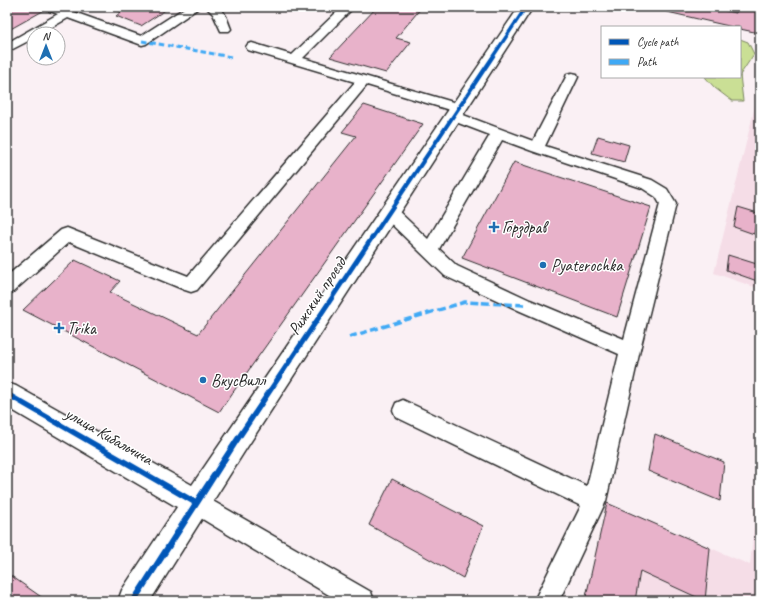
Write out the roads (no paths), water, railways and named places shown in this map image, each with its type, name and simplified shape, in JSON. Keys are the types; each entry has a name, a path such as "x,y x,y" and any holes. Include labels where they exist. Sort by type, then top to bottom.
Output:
{"street":[{"name":"Рижский проезд","path":"133,601 235,443 526,7"},
{"name":"улица Кибальчича","path":"7,394 197,502"}],"lane":[{"path":"49,7 142,41 194,7"},
{"path":"212,7 218,12 224,29"},
{"path":"294,60 348,7"},
{"path":"7,48 67,14"},
{"path":"252,47 364,80 455,112 498,134 647,184 662,193 668,204 630,350 595,501 546,601"},
{"path":"537,148 572,77"},
{"path":"7,287 67,234 191,285 364,80"},
{"path":"429,251 498,134"},
{"path":"389,212 451,271 524,306 630,350"},
{"path":"403,410 564,488 595,501"},
{"path":"197,502 362,601"}],"place":[{"name":"Горздрав","path":"494,227"},
{"name":"Pyaterochka","path":"543,265"},
{"name":"Trika","path":"59,328"},
{"name":"ВкусВилл","path":"203,380"}]}
